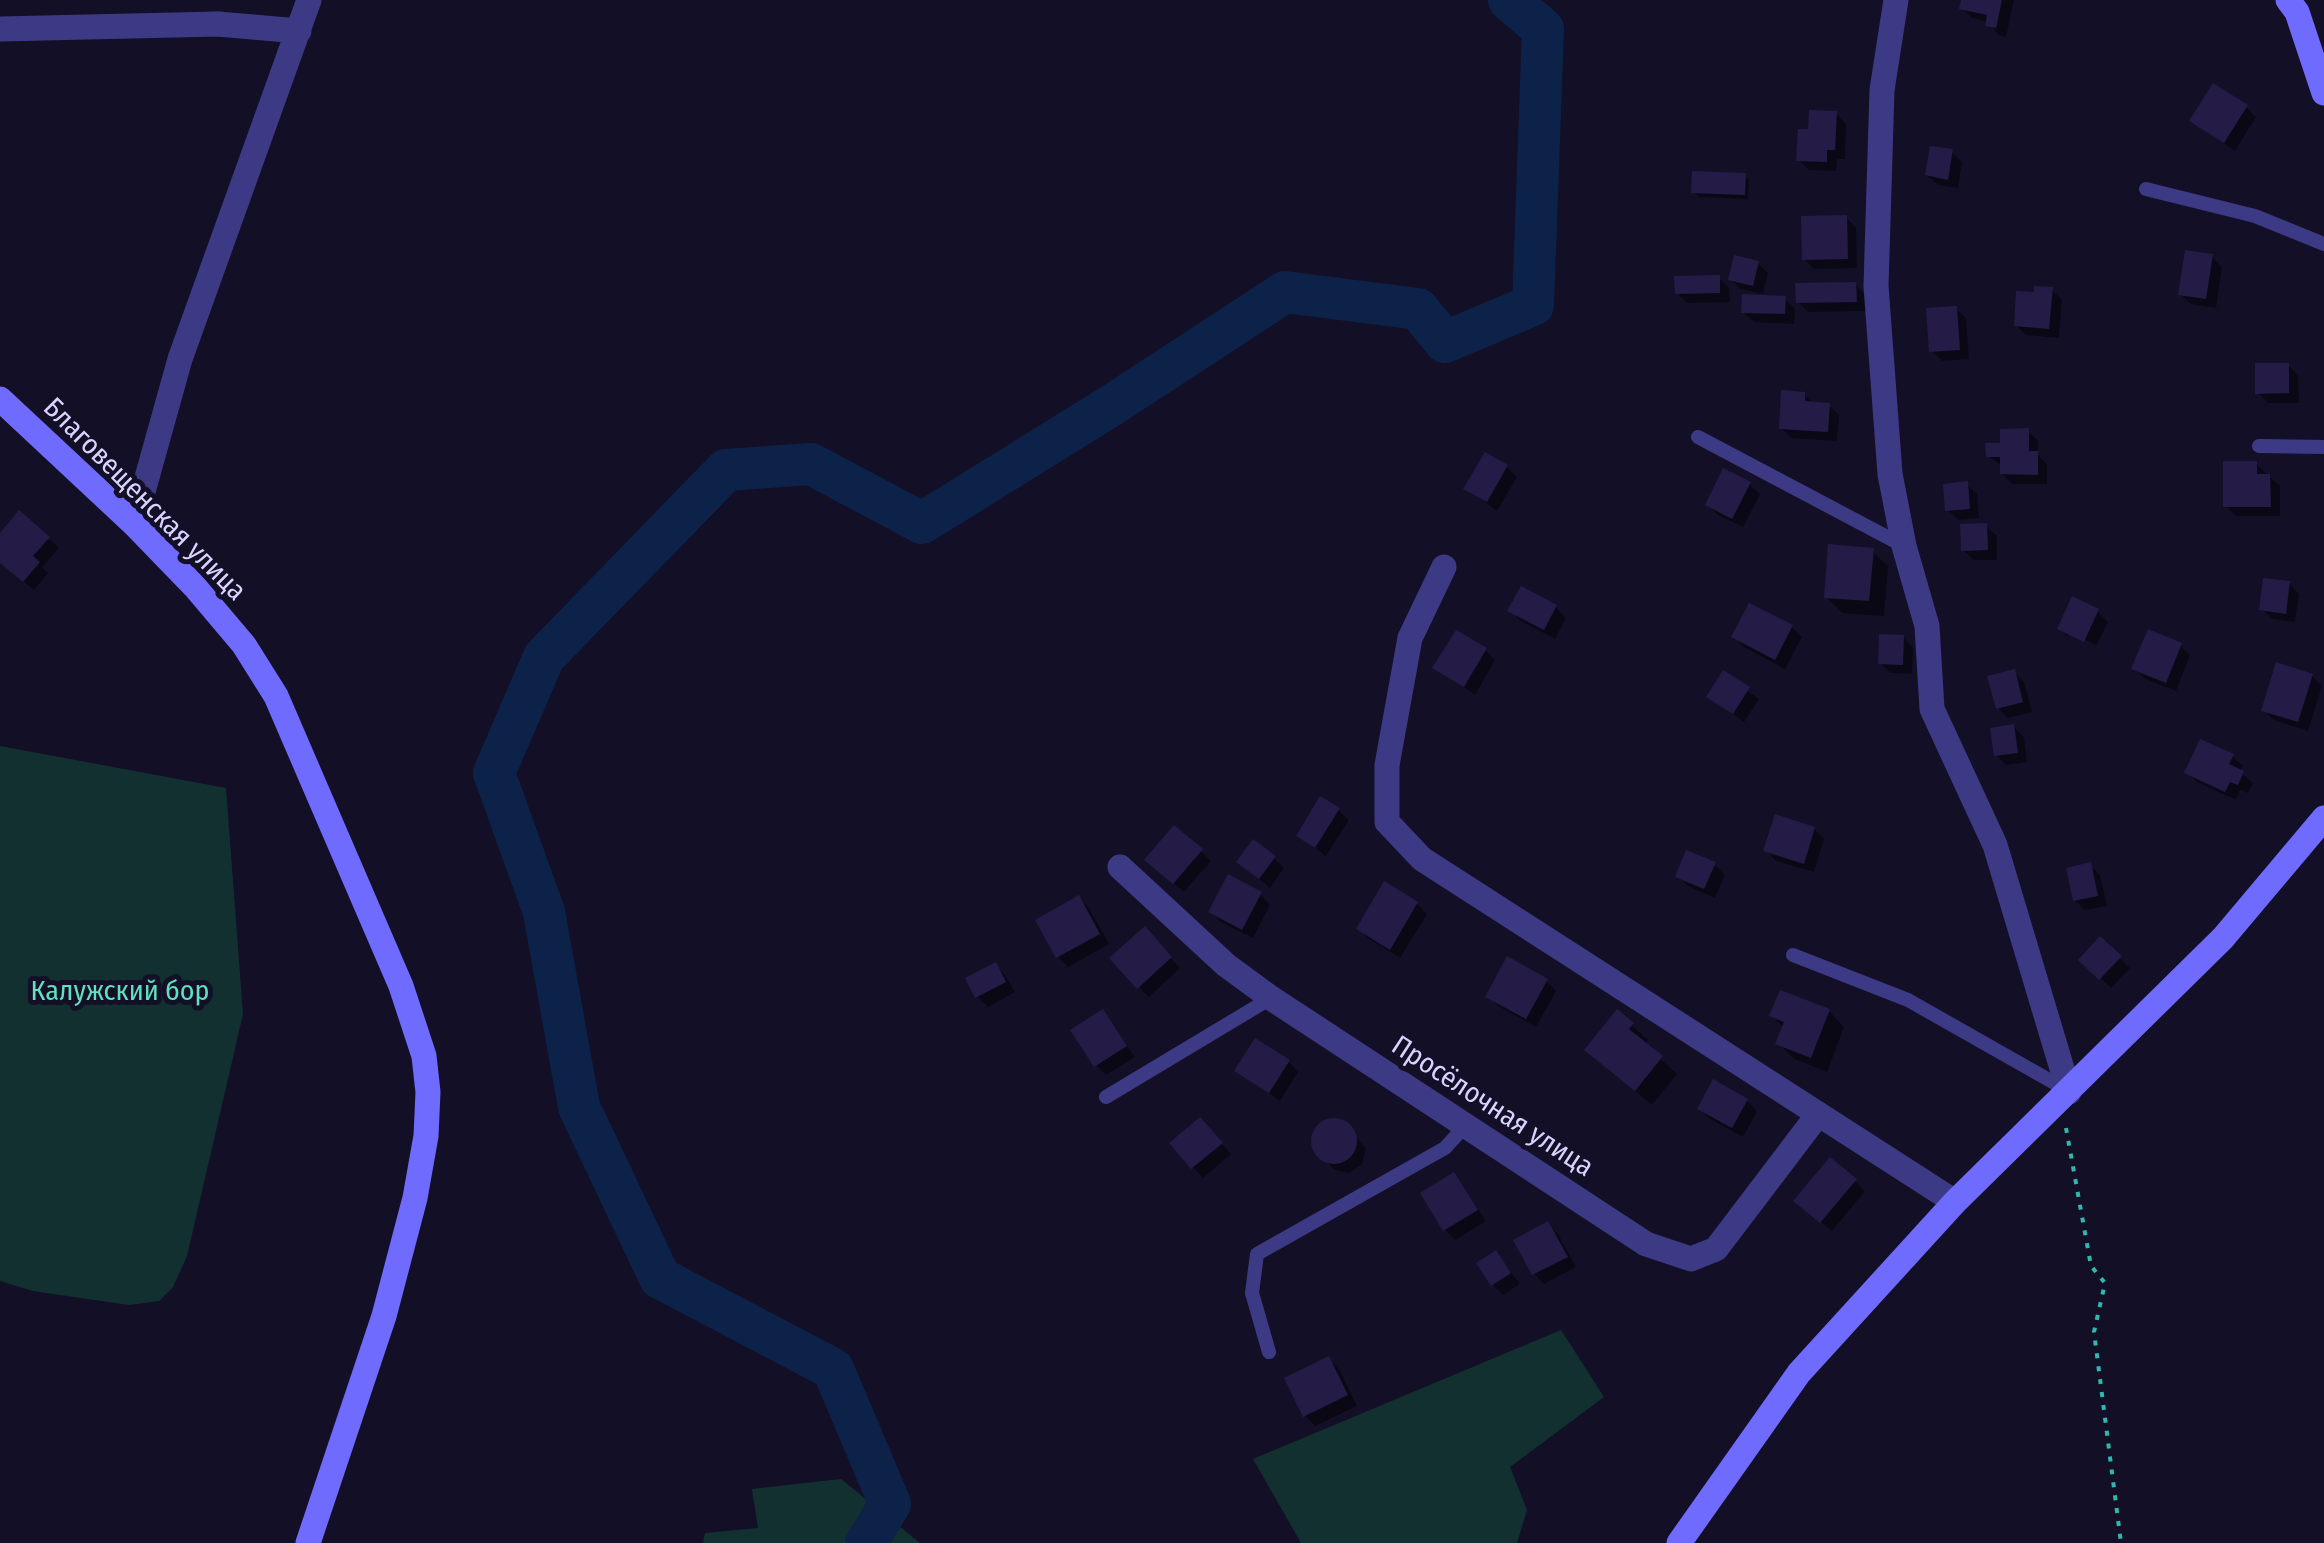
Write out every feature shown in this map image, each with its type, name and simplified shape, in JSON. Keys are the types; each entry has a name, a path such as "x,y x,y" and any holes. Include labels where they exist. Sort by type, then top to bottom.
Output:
{"street":[{"path":"134,524 180,359 309,0"},
{"path":"1896,0 1882,90 1876,286 1890,474 1926,626 1932,709 1995,845 2068,1092"},
{"path":"2288,0 2297,12 2324,93"},
{"path":"0,29 218,24 299,31"},
{"name":"Благовещенская улица","path":"0,399 134,524 244,645 276,696 401,986 424,1056 428,1092 426,1136 415,1198 384,1316 308,1543"},
{"path":"1444,567 1410,638 1387,765 1387,822 1422,859 1954,1202"},
{"path":"1678,1543 1799,1374 1954,1202 2223,938 2324,818"},
{"name":"Просёлочная улица","path":"1120,867 1226,965 1271,998 1646,1244 1691,1259 1716,1248 1817,1116"}],"lane":[{"path":"2146,189 2255,216 2324,244"},
{"path":"1698,437 1904,546"},
{"path":"2259,446 2324,448"},
{"path":"1793,955 1908,1000 2068,1092"},
{"path":"1106,1097 1271,998"},
{"path":"1269,1352 1252,1292 1257,1254 1445,1148 1465,1126"}],"path":[{"path":"2068,1092 2065,1135 2091,1266 2105,1283 2094,1332 2121,1543"}],"green space":[{"name":"Калужский бор","path":"0,746 226,788 243,1014 187,1256 173,1287 159,1301 129,1305 33,1291 0,1281"},
{"path":"1561,1330 1604,1397 1510,1467 1527,1510 1517,1543 1301,1543 1253,1459"},
{"path":"841,1479 920,1543 703,1543 705,1533 758,1528 752,1489"}],"building":[{"path":"1961,0 2002,0 1996,28 1985,26 1987,15 1959,9"},
{"path":"2213,83 2248,105 2224,143 2189,121"},
{"path":"1809,110 1837,111 1835,150 1827,150 1827,162 1796,161 1798,129 1808,129"},
{"path":"1930,146 1953,149 1948,180 1925,175"},
{"path":"1692,171 1746,173 1745,195 1691,193"},
{"path":"1847,215 1848,259 1802,260 1801,216"},
{"path":"2185,250 2213,254 2206,299 2178,295"},
{"path":"1734,255 1759,261 1753,286 1728,280"},
{"path":"1720,275 1720,293 1675,294 1674,276"},
{"path":"1856,282 1857,302 1796,303 1795,283"},
{"path":"2034,286 2053,287 2049,329 2014,326 2016,291 2034,292"},
{"path":"1742,294 1786,296 1785,314 1741,313"},
{"path":"1957,306 1960,350 1929,352 1926,308"},
{"path":"2255,363 2289,363 2289,393 2255,394"},
{"path":"1781,390 1805,392 1805,401 1830,403 1828,432 1779,429"},
{"path":"2029,428 2029,451 2038,451 2038,475 2000,474 2000,457 1986,457 1985,443 2000,443 2000,429"},
{"path":"1485,452 1508,465 1487,502 1463,489"},
{"path":"2223,461 2257,461 2257,474 2270,474 2271,507 2223,507"},
{"path":"1723,468 1751,482 1732,519 1705,505"},
{"path":"1968,481 1970,509 1945,511 1943,484"},
{"path":"19,510 50,537 33,556 40,562 23,582 0,563 0,533"},
{"path":"1987,523 1988,550 1961,551 1960,524"},
{"path":"1828,544 1874,548 1869,601 1824,598"},
{"path":"2263,578 2290,581 2286,614 2259,610"},
{"path":"1521,586 1557,605 1544,630 1507,611"},
{"path":"2072,596 2099,609 2084,642 2057,629"},
{"path":"1749,603 1793,625 1775,660 1731,637"},
{"path":"2148,629 2182,643 2166,683 2131,669"},
{"path":"1456,630 1487,648 1464,687 1432,668"},
{"path":"1879,634 1904,635 1903,665 1878,664"},
{"path":"2276,662 2313,674 2298,722 2261,711"},
{"path":"2015,669 2023,702 1996,709 1987,676"},
{"path":"1723,670 1750,687 1733,714 1706,697"},
{"path":"2014,724 2018,753 1994,756 1990,728"},
{"path":"2200,739 2234,754 2229,764 2244,771 2238,785 2230,782 2225,792 2184,773"},
{"path":"1320,796 1340,808 1315,848 1296,836"},
{"path":"1775,814 1815,827 1804,864 1763,851"},
{"path":"1174,825 1203,849 1173,884 1144,860"},
{"path":"1253,839 1276,856 1259,879 1236,862"},
{"path":"1686,850 1716,862 1704,889 1675,877"},
{"path":"2091,862 2098,896 2073,901 2066,868"},
{"path":"1228,874 1262,892 1242,930 1208,912"},
{"path":"1384,881 1418,902 1390,950 1356,929"},
{"path":"1079,895 1100,934 1056,958 1035,920"},
{"path":"1145,926 1172,957 1137,989 1109,958"},
{"path":"2100,936 2122,956 2099,980 2078,960"},
{"path":"1507,956 1548,979 1526,1019 1485,997"},
{"path":"996,962 1006,982 975,998 965,978"},
{"path":"1780,990 1830,1009 1811,1058 1775,1044 1784,1022 1769,1016"},
{"path":"1103,1009 1127,1046 1094,1067 1070,1030"},
{"path":"1617,1009 1634,1023 1629,1029 1663,1056 1635,1091 1584,1050"},
{"path":"1255,1038 1290,1060 1269,1093 1234,1071"},
{"path":"1713,1079 1748,1099 1732,1128 1697,1109"},
{"path":"1200,1117 1223,1143 1191,1169 1169,1143"},
{"path":"1334,1118 1350,1125 1357,1141 1350,1157 1334,1164 1318,1157 1311,1141 1318,1125"},
{"path":"1830,1157 1857,1179 1820,1223 1793,1201"},
{"path":"1454,1172 1478,1210 1443,1231 1420,1193"},
{"path":"1548,1221 1568,1257 1532,1275 1513,1240"},
{"path":"1496,1250 1511,1273 1491,1286 1476,1263"},
{"path":"1329,1356 1348,1395 1303,1417 1284,1378"}],"waterway":[{"path":"866,1543 890,1504 833,1369 660,1278 579,1107 544,912 494,773 544,657 726,470 811,464 922,523 1285,292 1418,309 1445,342 1533,305 1543,29 1509,0"}]}
